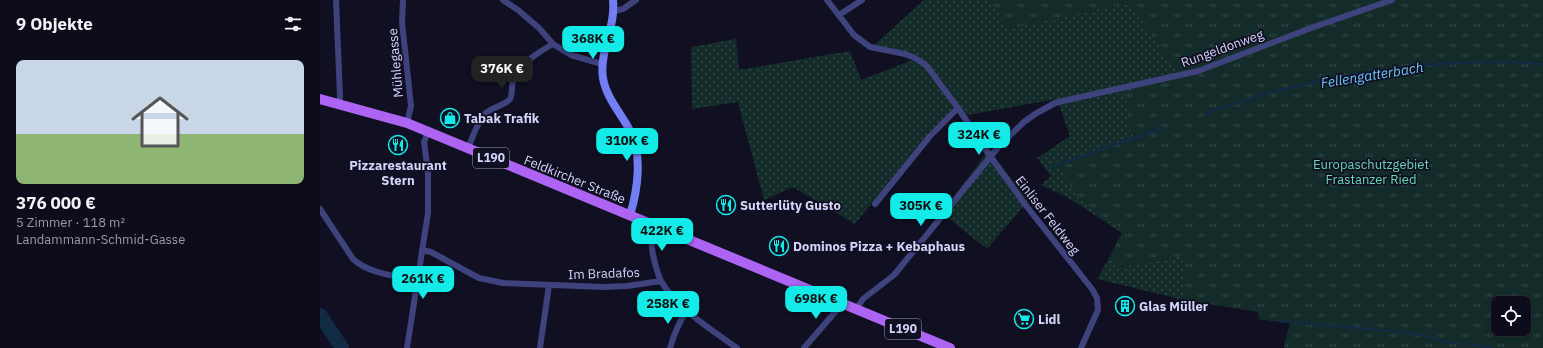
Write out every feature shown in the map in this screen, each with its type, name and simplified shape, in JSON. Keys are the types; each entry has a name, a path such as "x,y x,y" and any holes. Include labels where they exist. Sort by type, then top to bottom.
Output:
{"main road":[{"path":"613,0 614,11 602,64 605,88 610,99 630,130 634,140 637,173 634,203 630,215"},
{"name":"Feldkircher Straße","path":"320,99 407,123 950,348"}],"street":[{"path":"336,0 340,97 339,104"},
{"name":"Mühlegasse","path":"403,0 402,22 411,106 407,123"},
{"path":"503,0 518,10 539,28 553,44 571,55 602,64"},
{"path":"614,11 623,9 636,0"},
{"name":"Einliser Feldweg","path":"827,0 854,35 870,47 905,54 926,65 1024,203 1092,289 1097,298 1098,310 1081,348"},
{"path":"839,15 862,0"},
{"name":"Rungeldonweg","path":"856,309 863,299 894,275 990,156 1024,122 1035,114 1055,103 1209,67 1286,37 1392,0"},
{"path":"468,148 486,112 507,102 510,99 512,83 521,68 534,55 553,44"},
{"path":"875,204 930,136 958,108"},
{"path":"407,348 428,213 428,172 424,142 428,132"},
{"path":"320,208 357,264 372,270 417,280"},
{"path":"653,224 651,242 654,258 661,280 668,292 687,310 736,348"},
{"name":"Im Bradafos","path":"422,250 432,252 479,278 503,283 612,287 661,280"},
{"path":"540,348 549,285"},
{"path":"804,348 842,304"},
{"path":"670,348 676,329 687,310"}],"green space":[{"name":"Europaschutzgebiet Frastanzer Ried","path":"924,0 1543,0 1543,348 1284,348 1290,323 1259,319 1252,233 1122,233 1067,197 1041,185 1051,176 1037,158 1070,136 1057,99 967,115 958,104 928,133 855,224 793,187 764,200 738,102 692,109 691,47 736,39 739,70 850,51 861,80 921,57 874,45"},
{"name":"Europaschutzgebiet Frastanzer Ried","path":"990,0 1543,0 1543,348 1284,348 1290,323 1259,319 1259,312 1184,300 1183,256 1121,267 1110,256 1122,233 1121,228 1094,211 1077,197 1057,163 1131,138 1125,92 1180,78 1129,3 1008,29"},
{"path":"989,149 1028,201 987,249 942,213"},
{"path":"1110,256 1121,267 1183,256 1184,300 1097,279"}],"waterway":[{"name":"Fellengatterbach","path":"1205,114 1271,92 1345,76 1411,66 1477,62 1543,64"},
{"name":"Fellengatterbach","path":"1051,167 1163,128"},
{"path":"320,315 342,348"},
{"path":"1281,321 1401,332 1423,335 1445,342 1460,343"},
{"path":"1468,344 1493,348"}],"place":[{"name":"Tabak Trafik","path":"450,118"},
{"name":"Pizzarestaurant Stern","path":"398,145"},
{"name":"Sutterlüty Gusto","path":"726,205"},
{"name":"Dominos Pizza + Kebaphaus","path":"779,246"},
{"name":"Glas Müller","path":"1125,306"},
{"name":"Lidl","path":"1024,319"}]}
